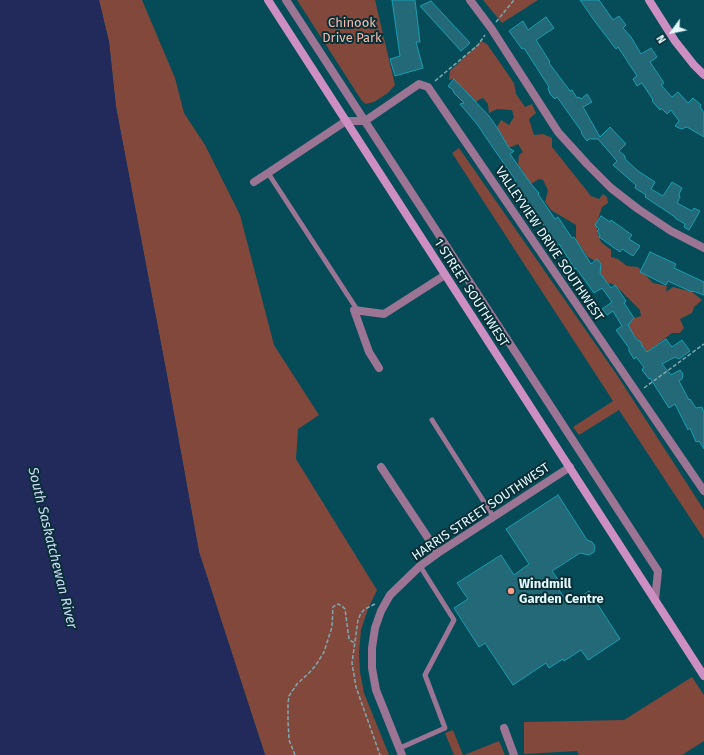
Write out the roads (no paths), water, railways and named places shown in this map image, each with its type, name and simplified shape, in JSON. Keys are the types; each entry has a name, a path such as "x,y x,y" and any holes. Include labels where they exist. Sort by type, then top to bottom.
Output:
{"street":[{"name":"1 STREET SOUTHWEST","path":"268,0 704,676"},
{"name":"1 STREET SOUTHWEST","path":"286,0 658,571 655,600"},
{"path":"470,0 491,28 558,132 587,164 611,188 638,209 671,232 704,248"},
{"path":"649,0 675,41 694,65 704,74"},
{"name":"VALLEYVIEW DRIVE SOUTHWEST","path":"365,121 419,84 428,87 704,491"},
{"path":"254,182 346,121 365,121"},
{"path":"379,368 369,352 354,310 384,314 445,275"},
{"path":"381,467 438,553"},
{"name":"HARRIS STREET SOUTHWEST","path":"401,751 376,690 372,668 372,648 375,628 381,611 390,595 420,566 438,553 570,467"},
{"path":"504,728 514,755"}],"lane":[{"path":"268,173 358,311"},
{"path":"432,420 493,516"},
{"path":"401,751 445,728 425,675 454,620 420,566"}],"water":[{"name":"South Saskatchewan River","path":"0,0 99,0 109,42 116,107 199,552 265,755 0,755"}],"place":[{"name":"Windmill Garden Centre","path":"511,591"}],"park label":[{"name":"Chinook Drive Park","path":"352,30"}]}
